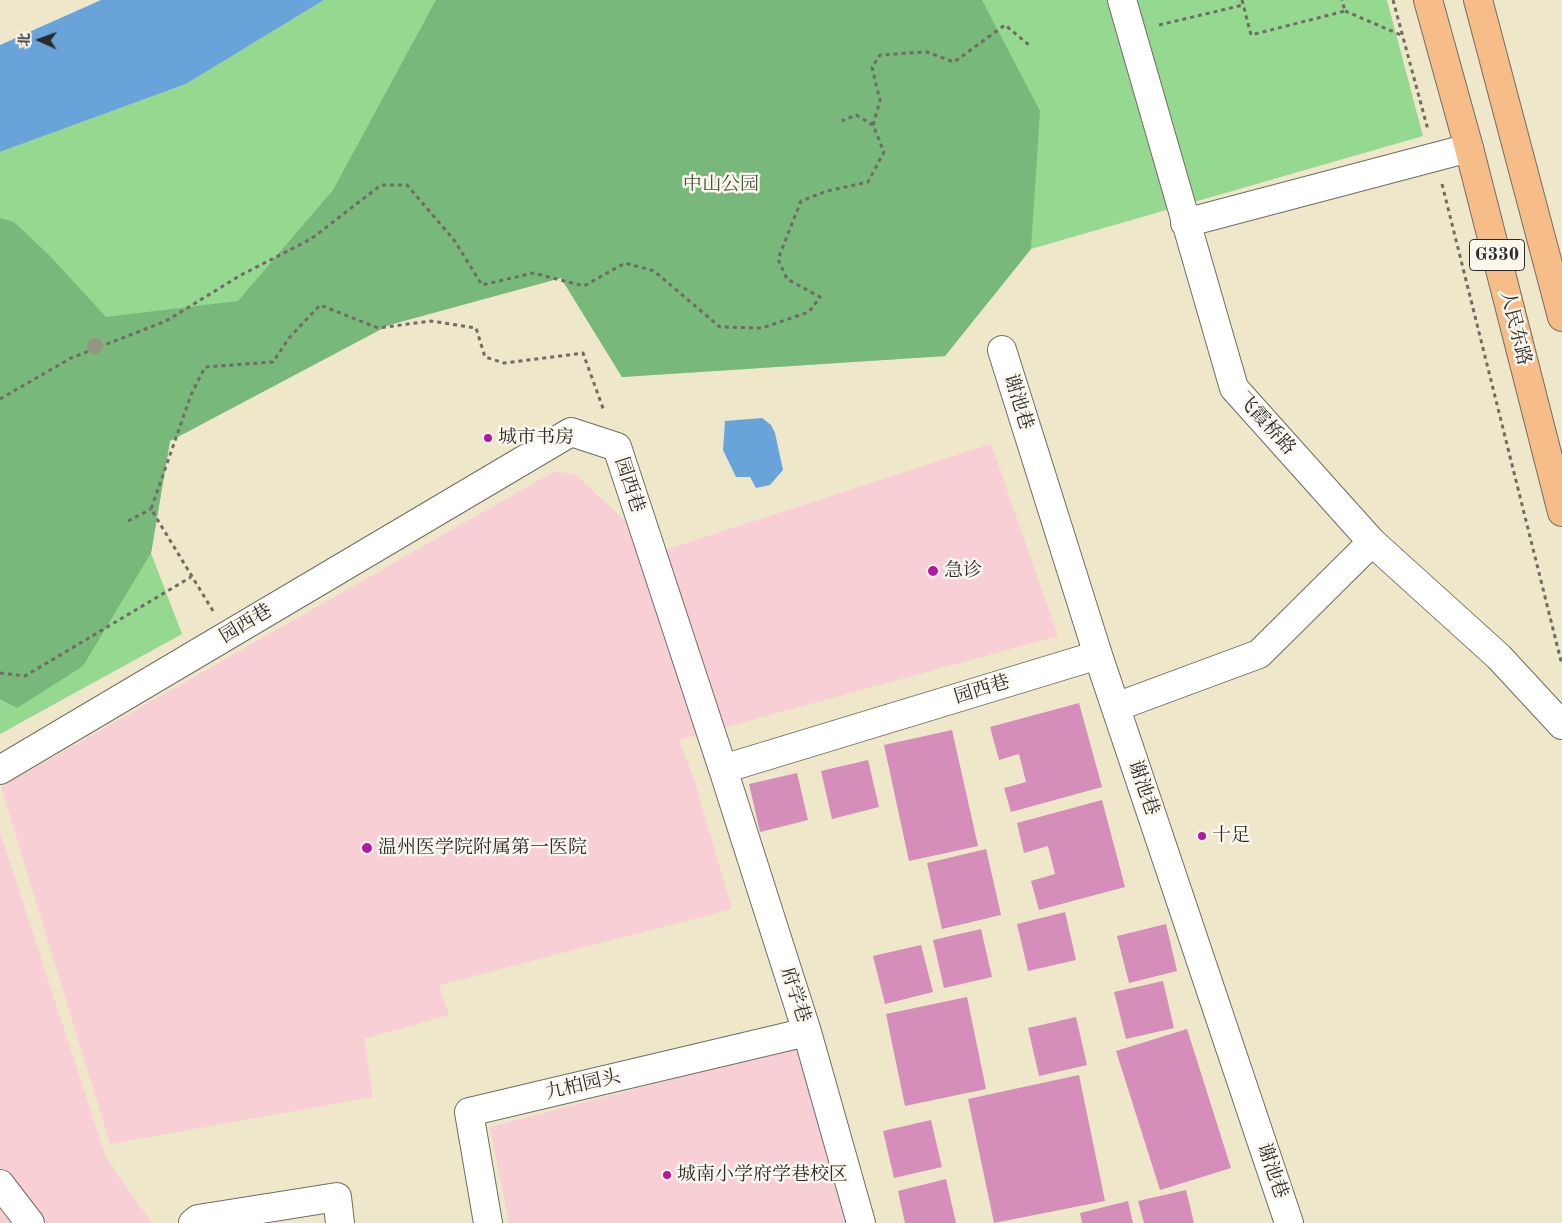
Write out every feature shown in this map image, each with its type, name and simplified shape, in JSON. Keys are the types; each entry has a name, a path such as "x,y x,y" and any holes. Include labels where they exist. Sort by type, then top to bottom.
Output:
{"highway":[{"name":"人民东路","path":"1428,0 1469,148 1562,512"},
{"name":"G330","path":"1478,0 1562,317"}],"street":[{"name":"飞霞桥路","path":"1122,0 1234,388 1372,542 1499,657 1562,725"},
{"path":"1185,223 1469,148"},
{"name":"谢池巷","path":"1002,350 1098,655 1290,1223"},
{"name":"园西巷","path":"0,770 571,432 617,447 723,769 1098,655"},
{"path":"1116,707 1258,654 1372,542"},
{"name":"府学巷","path":"723,769 807,1032 861,1223"},
{"name":"九柏园头","path":"488,1223 469,1112 807,1032"},
{"path":"0,1184 30,1223"},
{"path":"193,1223 198,1219 338,1197 340,1223"}],"path":[{"path":"1342,0 1345,11"},
{"path":"1393,0 1435,156 1562,665"},
{"path":"1131,32 1243,2 1251,35 1345,11 1402,35"},
{"path":"0,399 71,358 166,322 241,275 311,239 381,185 407,185 454,240 482,285 533,273 584,286 625,263 654,271 720,327 762,328 809,312 820,297 787,279 778,259 801,201 827,191 868,182 884,152 874,125 880,101 872,67 880,55 926,52 954,62 1005,25 1029,46"},
{"path":"842,121 856,115 874,125"},
{"path":"128,520 151,509 191,395 205,367 273,362 289,338 320,305 378,328 431,321 476,328 484,357 504,363 583,353 617,447"},
{"path":"151,509 228,635"},
{"path":"0,673 25,676 191,577"}],"shaded area":[{"name":"温州医学院附属第一医院","path":"991,444 1058,636 679,740 694,779 732,909 439,985 449,1015 364,1039 373,1097 110,1144 1,787 555,471 576,475 659,552"},
{"path":"0,832 106,1158 152,1223 0,1223"},
{"name":"城南小学府学巷校区","path":"800,1046 848,1223 509,1223 490,1127"}],"green space":[{"name":"中山公园","path":"324,0 1387,0 1423,136 1031,249 945,356 622,377 561,278 389,325 170,441 151,553 182,634 0,734 0,152 186,84"},
{"name":"中山公园","path":"436,0 982,0 1040,111 1031,249 945,356 622,377 561,278 389,325 170,441 151,553 83,666 17,708 0,699 0,218 14,222 50,256 106,317 238,301 333,190"}],"water":[{"path":"101,0 324,0 186,84 0,152 0,45"},
{"path":"762,418 771,425 775,433 783,470 770,485 756,488 750,477 736,477 723,450 725,421"}],"building":[{"path":"1079,703 1102,787 1011,812 1004,788 1026,782 1019,754 999,760 990,727"},
{"path":"952,730 978,846 909,861 884,745"},
{"path":"868,760 879,807 832,819 821,771"},
{"path":"797,773 808,820 760,832 749,784"},
{"path":"1102,800 1125,887 1039,910 1031,881 1055,874 1048,846 1024,853 1017,823"},
{"path":"986,849 1001,915 942,929 927,863"},
{"path":"1065,912 1076,960 1028,971 1017,924"},
{"path":"1166,924 1177,971 1129,983 1117,936"},
{"path":"981,929 992,977 944,988 933,940"},
{"path":"921,945 933,992 885,1004 873,956"},
{"path":"1163,981 1174,1028 1126,1039 1114,992"},
{"path":"967,997 986,1089 905,1106 886,1014"},
{"path":"1076,1017 1087,1065 1039,1076 1028,1028"},
{"path":"1187,1029 1231,1168 1160,1190 1116,1051"},
{"path":"1079,1075 1105,1201 994,1223 968,1099"},
{"path":"931,1120 942,1167 894,1178 883,1131"},
{"path":"946,1179 956,1223 905,1223 898,1191"},
{"path":"1186,1190 1194,1223 1144,1223 1138,1201"},
{"path":"1128,1201 1133,1223 1082,1223 1080,1213"}],"place":[{"name":"城市书房","path":"488,438"},
{"name":"急诊","path":"933,571"},
{"name":"十足","path":"1202,836"},
{"name":"温州医学院附属第一医院","path":"367,848"},
{"name":"城南小学府学巷校区","path":"667,1175"}]}
